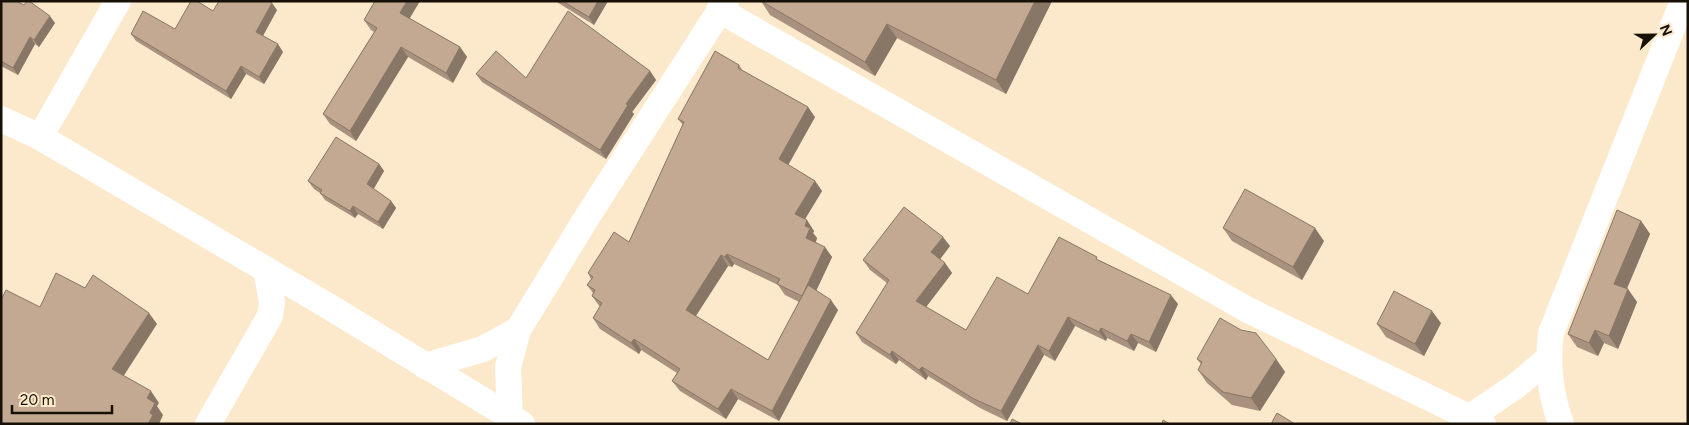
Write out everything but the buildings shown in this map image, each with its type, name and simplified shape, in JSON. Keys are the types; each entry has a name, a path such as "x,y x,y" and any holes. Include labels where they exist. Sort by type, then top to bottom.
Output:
{"street":[{"path":"40,137 118,1"},
{"path":"1561,424 1553,402 1548,359 1551,333 1683,1"},
{"path":"516,421 508,367 518,330 722,6 1248,310 1477,421 1548,359"},
{"path":"1,120 40,137 266,270 516,421"},
{"path":"208,424 270,316 272,302 266,270"},
{"path":"425,366 482,349 518,330"}]}
